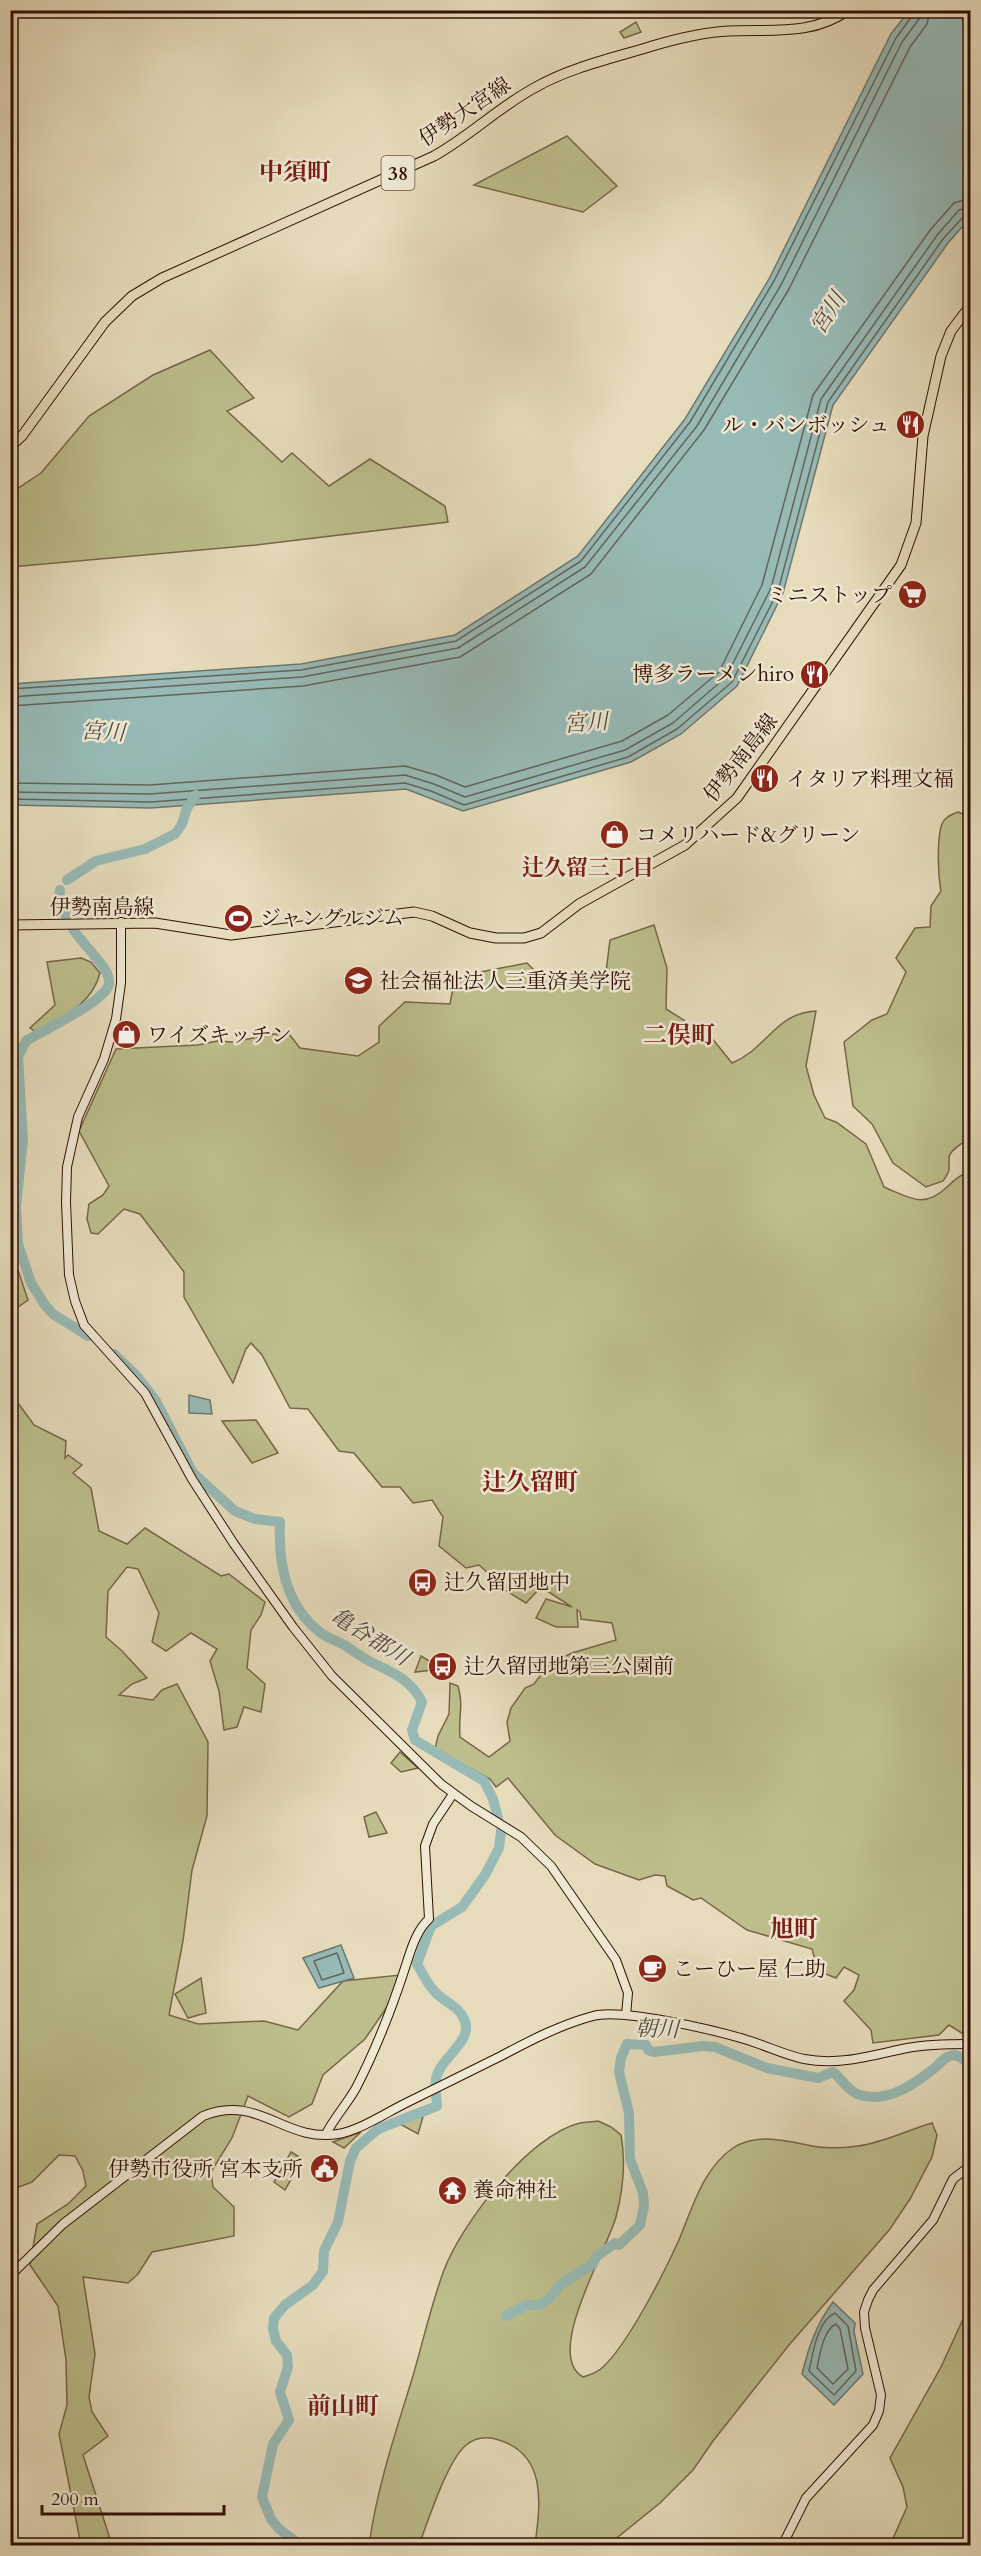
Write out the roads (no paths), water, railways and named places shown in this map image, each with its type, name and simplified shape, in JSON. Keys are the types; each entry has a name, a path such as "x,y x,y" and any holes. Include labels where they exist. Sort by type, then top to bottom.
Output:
{"main road":[{"name":"伊勢大宮線","path":"10,447 22,436 105,322 132,296 162,278 434,156 533,88 560,75 678,40 726,31 819,26 848,10"},
{"name":"伊勢南島線","path":"10,925 155,923 231,935 414,912 432,916 470,933 496,938 524,938 541,933 579,904 685,845 737,798 888,587 901,565 916,523 923,436 941,356 951,331 970,306"}],"street":[{"path":"121,922 121,983 116,1019 104,1059 78,1117 69,1152 66,1202 69,1275 84,1325 137,1383 164,1419 196,1487 254,1575 298,1635 356,1701 453,1794 515,1833 551,1866 616,1960 628,1993 626,2015"},
{"path":"326,2134 354,2091 369,2062 411,1952 423,1924 429,1919 424,1846 433,1824 453,1794"},
{"path":"10,2276 63,2224 203,2116 218,2109 245,2110 313,2135 339,2134 561,2026 601,2014 626,2015 729,2035 796,2057 824,2062 849,2061 928,2045 970,2044"},
{"path":"782,2546 806,2498 873,2424 879,2411 881,2395 864,2317 870,2295 930,2224 953,2179 970,2166"}],"water":[{"name":"宮川","path":"909,11 970,11 970,218 948,243 833,405 783,593 737,686 681,734 631,762 463,811 406,789 151,808 11,805 11,684 301,664 455,635 578,556 685,419 769,279 891,34"},
{"path":"189,1395 210,1400 212,1414 189,1413"},
{"path":"341,1945 354,1978 319,1988 303,1958"},
{"path":"833,2302 855,2323 854,2332 863,2374 834,2405 802,2374 814,2336"}],"waterway":[{"name":"亀谷郡川","path":"67,880 96,861 145,849 175,834 196,795"},
{"name":"亀谷郡川","path":"60,890 59,901 67,919"},
{"name":"亀谷郡川","path":"73,929 105,969 109,984 94,1001 26,1041 18,1057 23,1139 16,1207 18,1244 31,1283 53,1314 88,1336"},
{"name":"亀谷郡川","path":"114,1354 136,1375 156,1401 193,1473 235,1511 255,1519 280,1522 283,1568 292,1597 300,1610 309,1622 324,1635 395,1674 413,1688 422,1702 412,1730 415,1740 484,1781 493,1799 498,1818"},
{"name":"亀谷郡川","path":"302,2546 279,2529 271,2519 262,2497 273,2444 289,2420 280,2392 288,2367 287,2355 276,2341 273,2329 274,2318 285,2305 313,2285 323,2271 324,2251 338,2222 350,2161 356,2148 378,2129 437,2106 436,2079 443,2064 461,2042 466,2027 459,2011 434,1991 417,1964 431,1926 462,1907 485,1875 499,1848 501,1831"},
{"name":"朝川","path":"506,2316 526,2305 539,2305 549,2299 561,2284 593,2264 596,2257 615,2243 619,2245 640,2225 644,2206 643,2193 630,2159 629,2113 619,2072 621,2058 627,2044 646,2045 648,2050 654,2052 703,2046 715,2047 767,2068 818,2078 833,2072 853,2092 867,2097 887,2095 906,2088 951,2055 959,2056 970,2064"}],"place":[{"name":"ル・バンボッシュ","path":"911,425"},
{"name":"ミニストップ","path":"913,595"},
{"name":"博多ラーメンhiro","path":"815,674"},
{"name":"イタリア料理文福","path":"765,779"},
{"name":"コメリハード&グリーン","path":"615,835"},
{"name":"ジャングルジム","path":"239,918"},
{"name":"社会福祉法人三重済美学院","path":"358,981"},
{"name":"ワイズキッチン","path":"126,1035"},
{"name":"辻久留団地中","path":"423,1582"},
{"name":"辻久留団地第三公園前","path":"443,1666"},
{"name":"こーひー屋 仁助","path":"652,1969"},
{"name":"伊勢市役所 宮本支所","path":"324,2169"},
{"name":"養命神社","path":"452,2190"}],"district":[{"name":"中須町","path":"295,172"},
{"name":"辻久留三丁目","path":"588,868"},
{"name":"二俣町","path":"679,1035"},
{"name":"辻久留町","path":"530,1482"},
{"name":"旭町","path":"794,1929"},
{"name":"前山町","path":"343,2406"}]}
